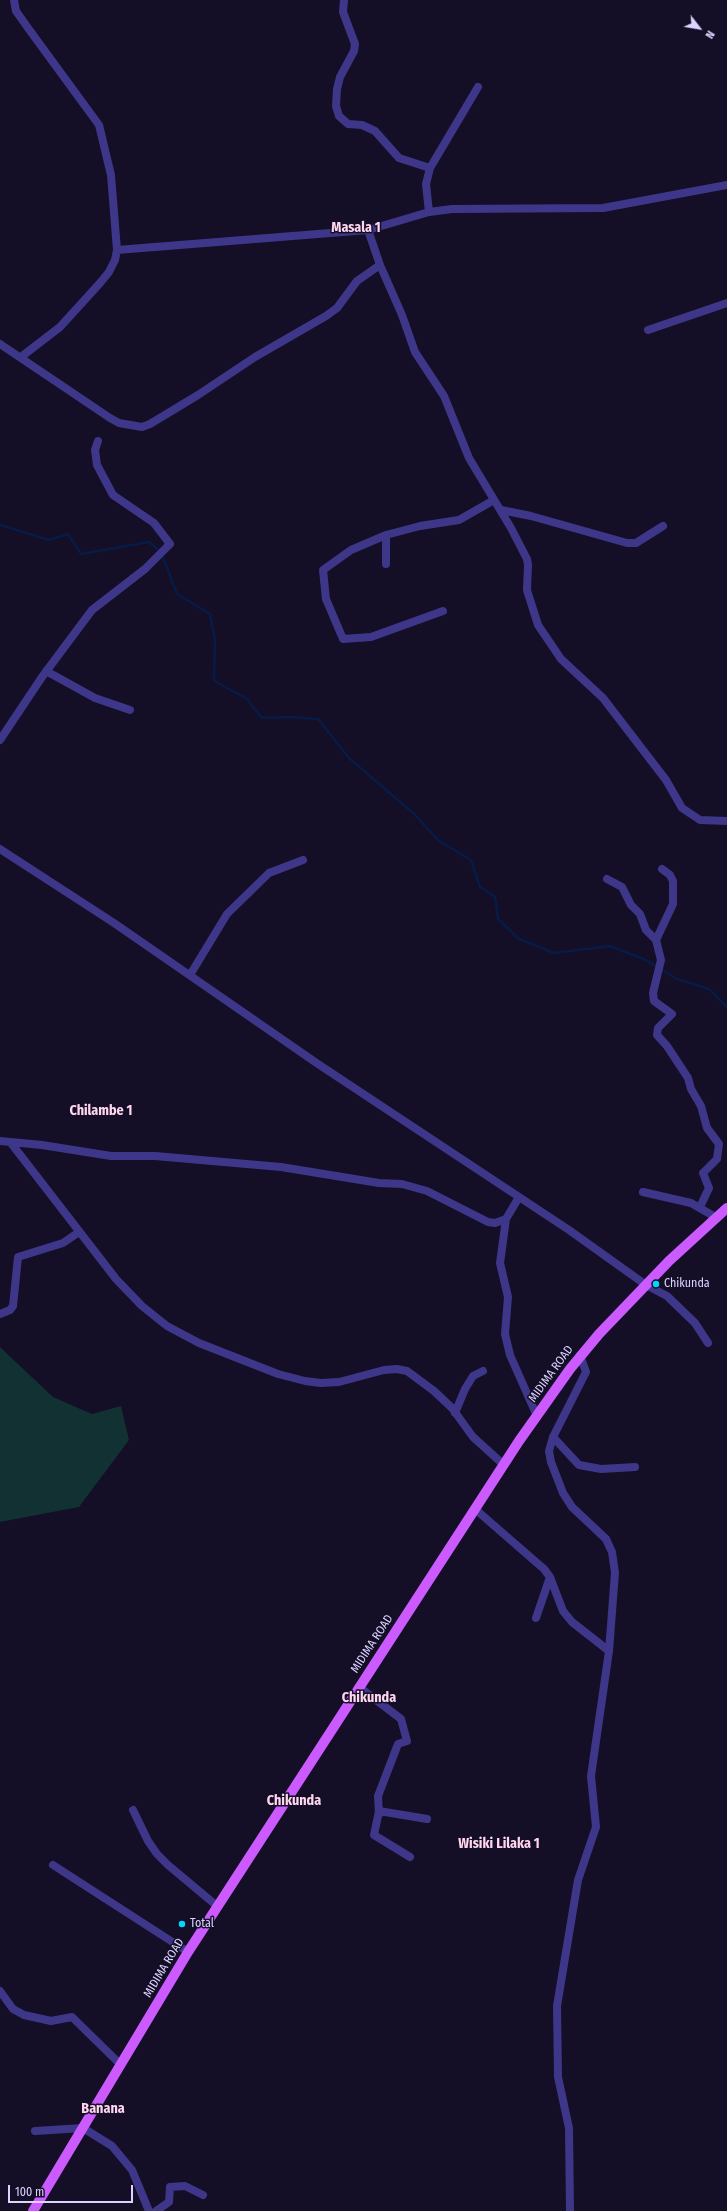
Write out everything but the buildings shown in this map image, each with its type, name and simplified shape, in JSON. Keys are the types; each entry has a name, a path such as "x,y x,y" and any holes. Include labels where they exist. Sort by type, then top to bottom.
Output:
{"main road":[{"name":"MIDIMA ROAD","path":"33,2211 120,2064 217,1906 537,1416 580,1355 646,1285 727,1208"}],"street":[{"path":"14,0 16,11 99,125 111,175 117,250 115,260 100,283 60,327 21,357"},
{"path":"344,0 343,12 355,44 354,51 340,77 337,89 336,106 339,116 348,124 362,125 375,130 399,158 430,168"},
{"path":"429,212 426,184 430,168 478,87"},
{"path":"117,250 368,230 429,212 452,209 603,208 727,185"},
{"path":"368,230 380,265 402,315 415,352 441,392 469,458 501,510 526,559 528,565 527,590 534,615 554,650 572,671 603,698 666,780 682,808 700,820 727,821"},
{"path":"0,344 110,418 119,423 142,427 150,424 198,396 255,357 326,316 337,308 362,277 380,265"},
{"path":"648,330 727,303"},
{"path":"0,740 46,671 92,610 145,569 170,544 154,523 113,495 97,465 95,450 98,441"},
{"path":"443,611 371,637 343,639 326,599 323,570 351,550 386,535 420,526 459,520 494,500"},
{"path":"501,510 531,516 626,543 636,543 663,526"},
{"path":"386,535 386,564"},
{"path":"46,671 95,698 130,710"},
{"path":"0,849 190,975 318,1064 569,1230 646,1285 675,1303 701,1331 708,1343"},
{"path":"190,975 227,914 269,873 303,860"},
{"path":"656,940 673,904 673,881 670,875 662,869"},
{"path":"607,879 622,887 631,904 640,914 646,930 656,940 661,960 653,993 654,1001 672,1014 658,1028 657,1035 668,1046 688,1078 691,1089 701,1106 707,1128 719,1144 716,1159 703,1173 708,1188 700,1207"},
{"path":"0,1141 42,1145 111,1156 155,1156 281,1167 379,1182 402,1184 427,1191 488,1222 495,1223 506,1219"},
{"path":"11,1143 129,1293 167,1326 185,1336 278,1374 305,1381 321,1383 339,1382 384,1370 397,1369 407,1371 434,1391 455,1413 473,1437 504,1465"},
{"path":"643,1192 700,1207 718,1218"},
{"path":"519,1197 506,1219 500,1263 508,1297 505,1323 506,1344 537,1416"},
{"path":"0,1314 10,1310 13,1306 18,1256 63,1243 80,1232"},
{"path":"570,2211 569,2128 558,2077 557,2006 578,1880 596,1827 591,1776 609,1651 615,1574 612,1552 606,1539 572,1507 563,1494 551,1462 549,1451 553,1437 584,1379 585,1366 580,1355"},
{"path":"455,1413 465,1389 473,1376 483,1371"},
{"path":"553,1437 579,1465 601,1469 635,1467"},
{"path":"475,1509 550,1576 563,1611 572,1622 609,1651"},
{"path":"536,1618 550,1576"},
{"path":"359,1687 401,1719 407,1741 398,1744 378,1796 379,1814 374,1835 410,1857"},
{"path":"133,1810 157,1854 217,1906"},
{"path":"379,1814 379,1811 427,1819"},
{"path":"53,1865 188,1952"},
{"path":"0,1991 13,2009 24,2015 51,2021 72,2017 120,2064"},
{"path":"34,2130 83,2128 112,2146 132,2170 149,2211"},
{"path":"156,2211 169,2202 170,2188 185,2186 203,2195"}],"green space":[{"path":"0,1347 53,1397 92,1414 121,1406 129,1440 79,1507 0,1522"}],"waterway":[{"path":"0,525 49,540 68,534 81,554 149,542 161,552 177,594 210,614 215,640 214,681 246,698 262,718 290,717 318,719 349,758 413,813 439,841 471,860 480,887 495,897 498,919 519,939 554,953 610,946 646,960 677,979 709,989 727,1007"}],"place":[{"name":"Chikunda","path":"656,1284"},
{"name":"Total","path":"182,1924"}],"district":[{"name":"Masala 1","path":"356,228"},
{"name":"Chilambe 1","path":"101,1111"},
{"name":"Chikunda","path":"369,1698"},
{"name":"Chikunda","path":"294,1801"},
{"name":"Wisiki Lilaka 1","path":"499,1844"},
{"name":"Banana","path":"103,2109"}]}
